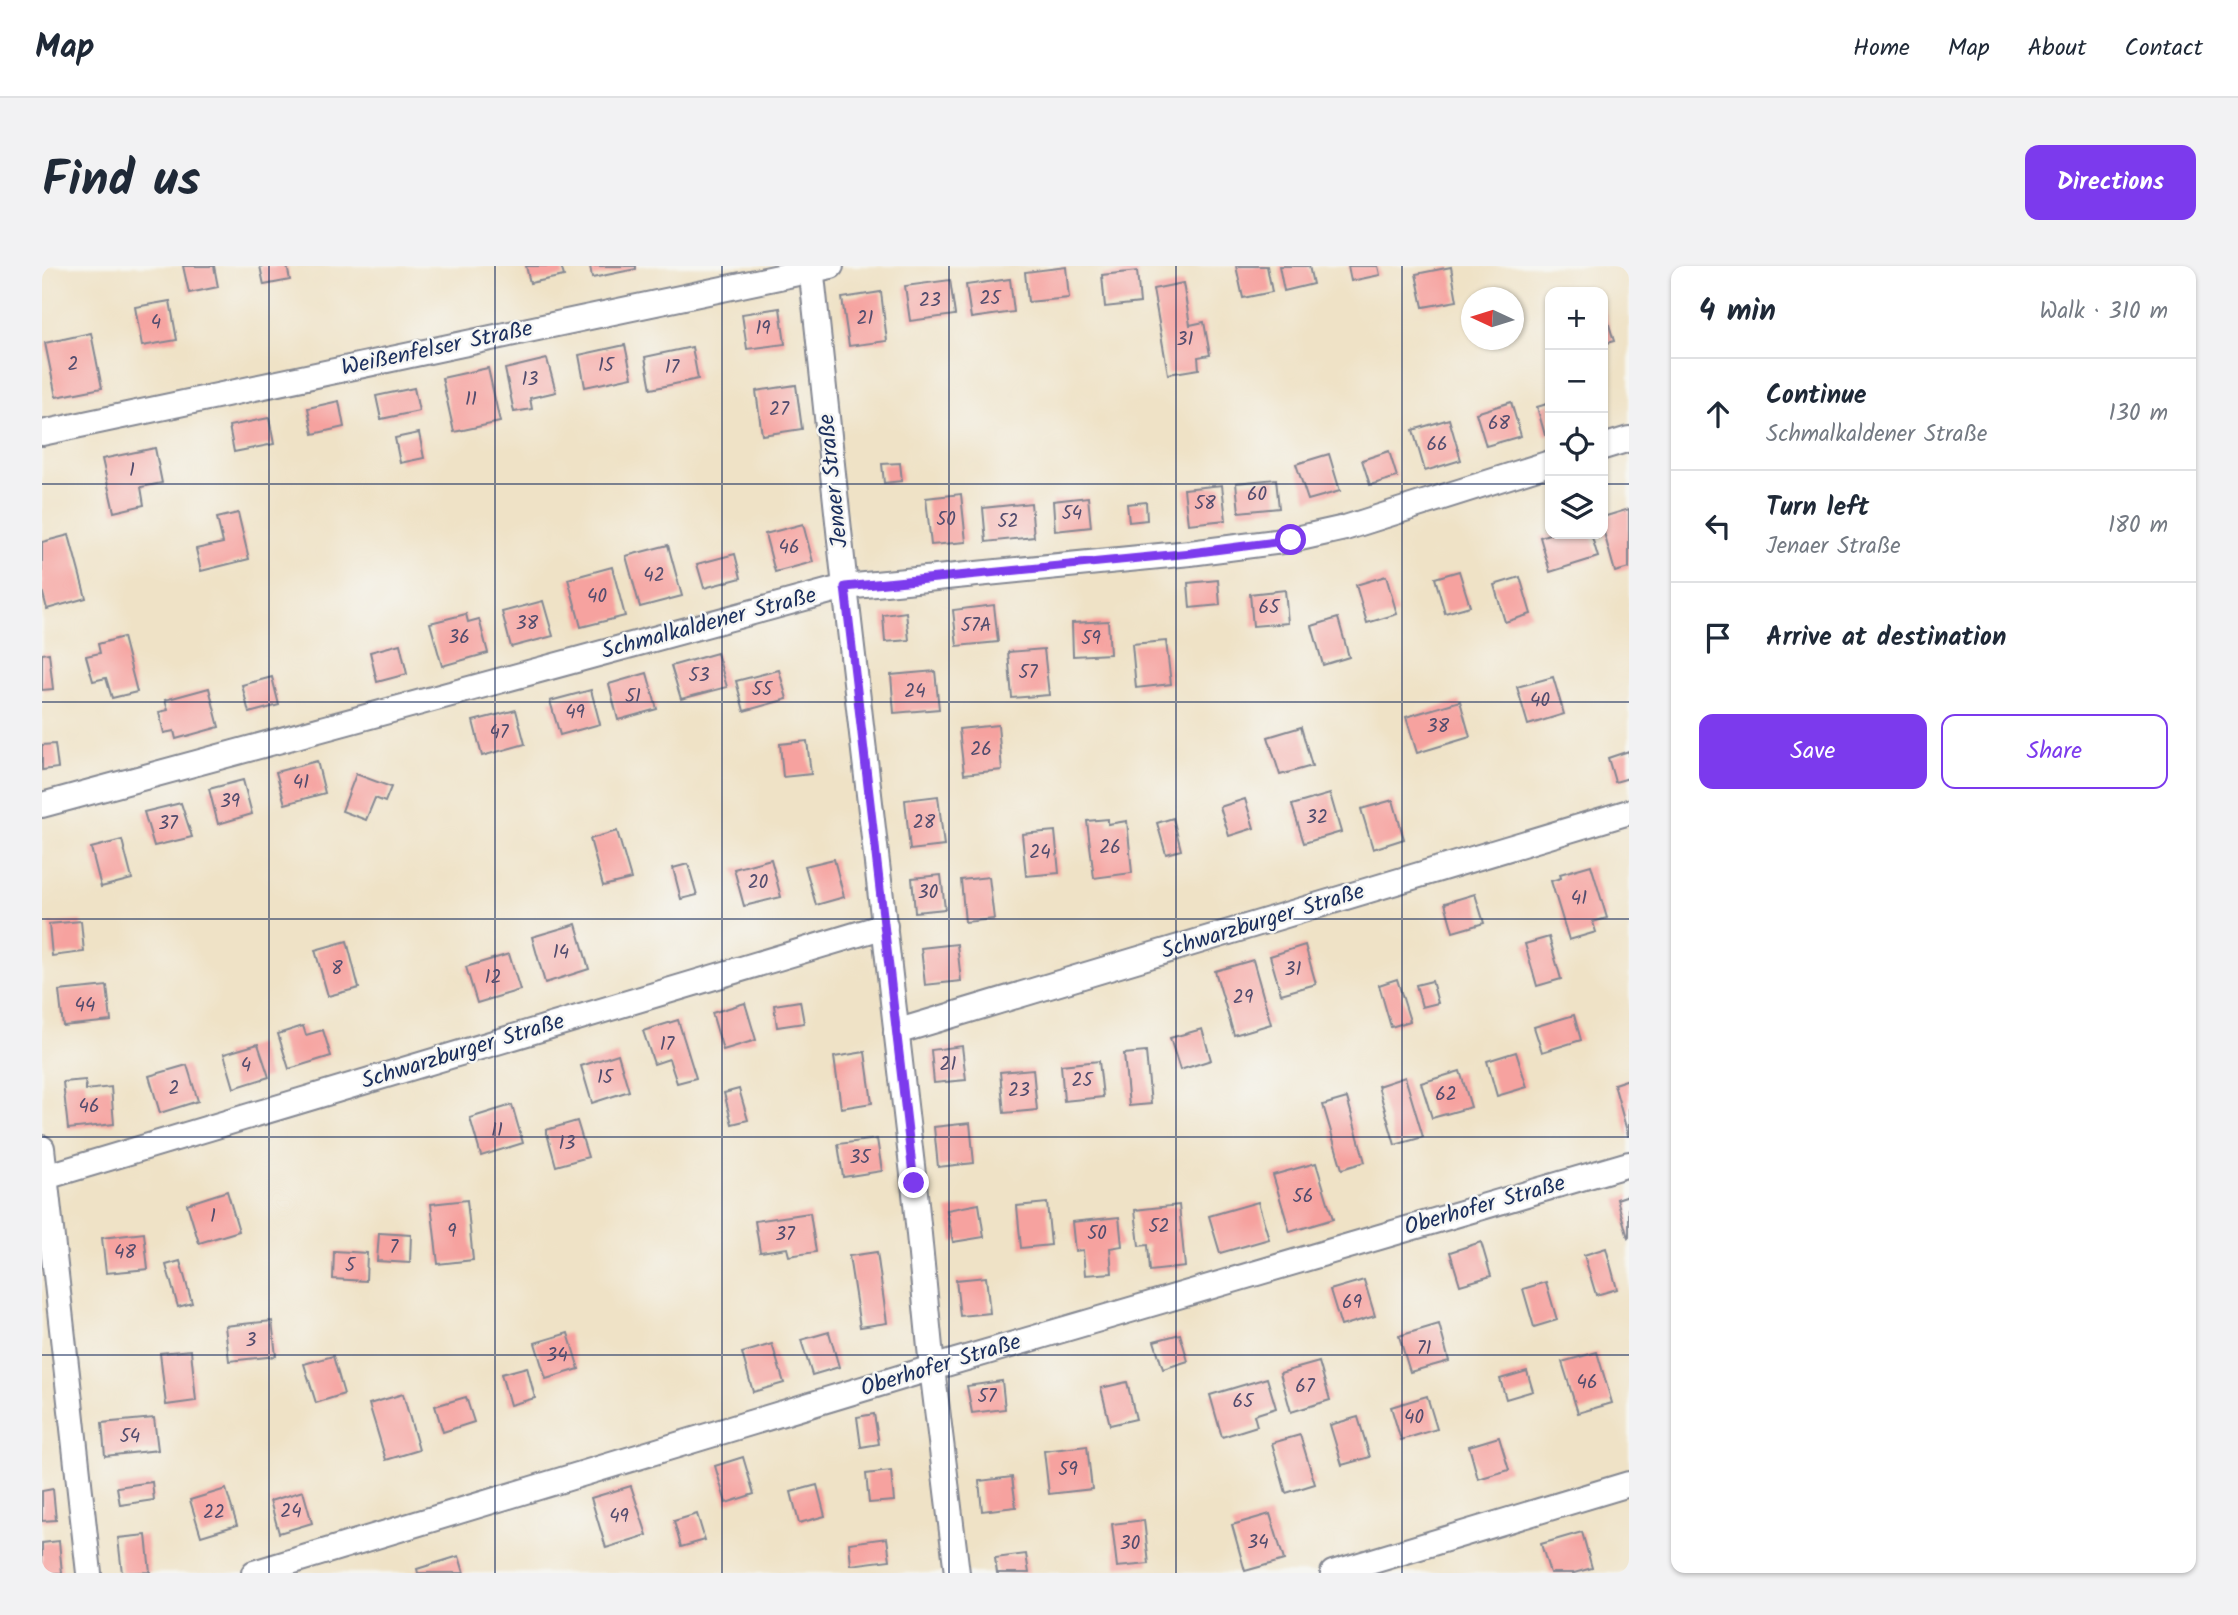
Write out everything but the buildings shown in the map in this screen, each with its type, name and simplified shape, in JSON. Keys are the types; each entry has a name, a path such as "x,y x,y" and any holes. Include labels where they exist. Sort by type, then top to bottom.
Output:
{"street":[{"name":"Weißenfelser Straße","path":"42,433 818,267"},
{"name":"Jenaer Straße","path":"818,267 845,587 957,1573"},
{"path":"1608,445 1629,439"},
{"name":"Schmalkaldener Straße","path":"42,804 845,587 1191,553 1291,540 1345,528 1545,465"},
{"name":"Schwarzburger Straße","path":"896,1032 1629,812"},
{"name":"Schwarzburger Straße","path":"44,1177 885,926"},
{"path":"42,1148 89,1573"},
{"name":"Oberhofer Straße","path":"254,1573 932,1368 1629,1164"},
{"path":"1333,1573 1629,1484"}],"route":[{"path":"914,1183 845,587 1191,553 1291,540"}]}
